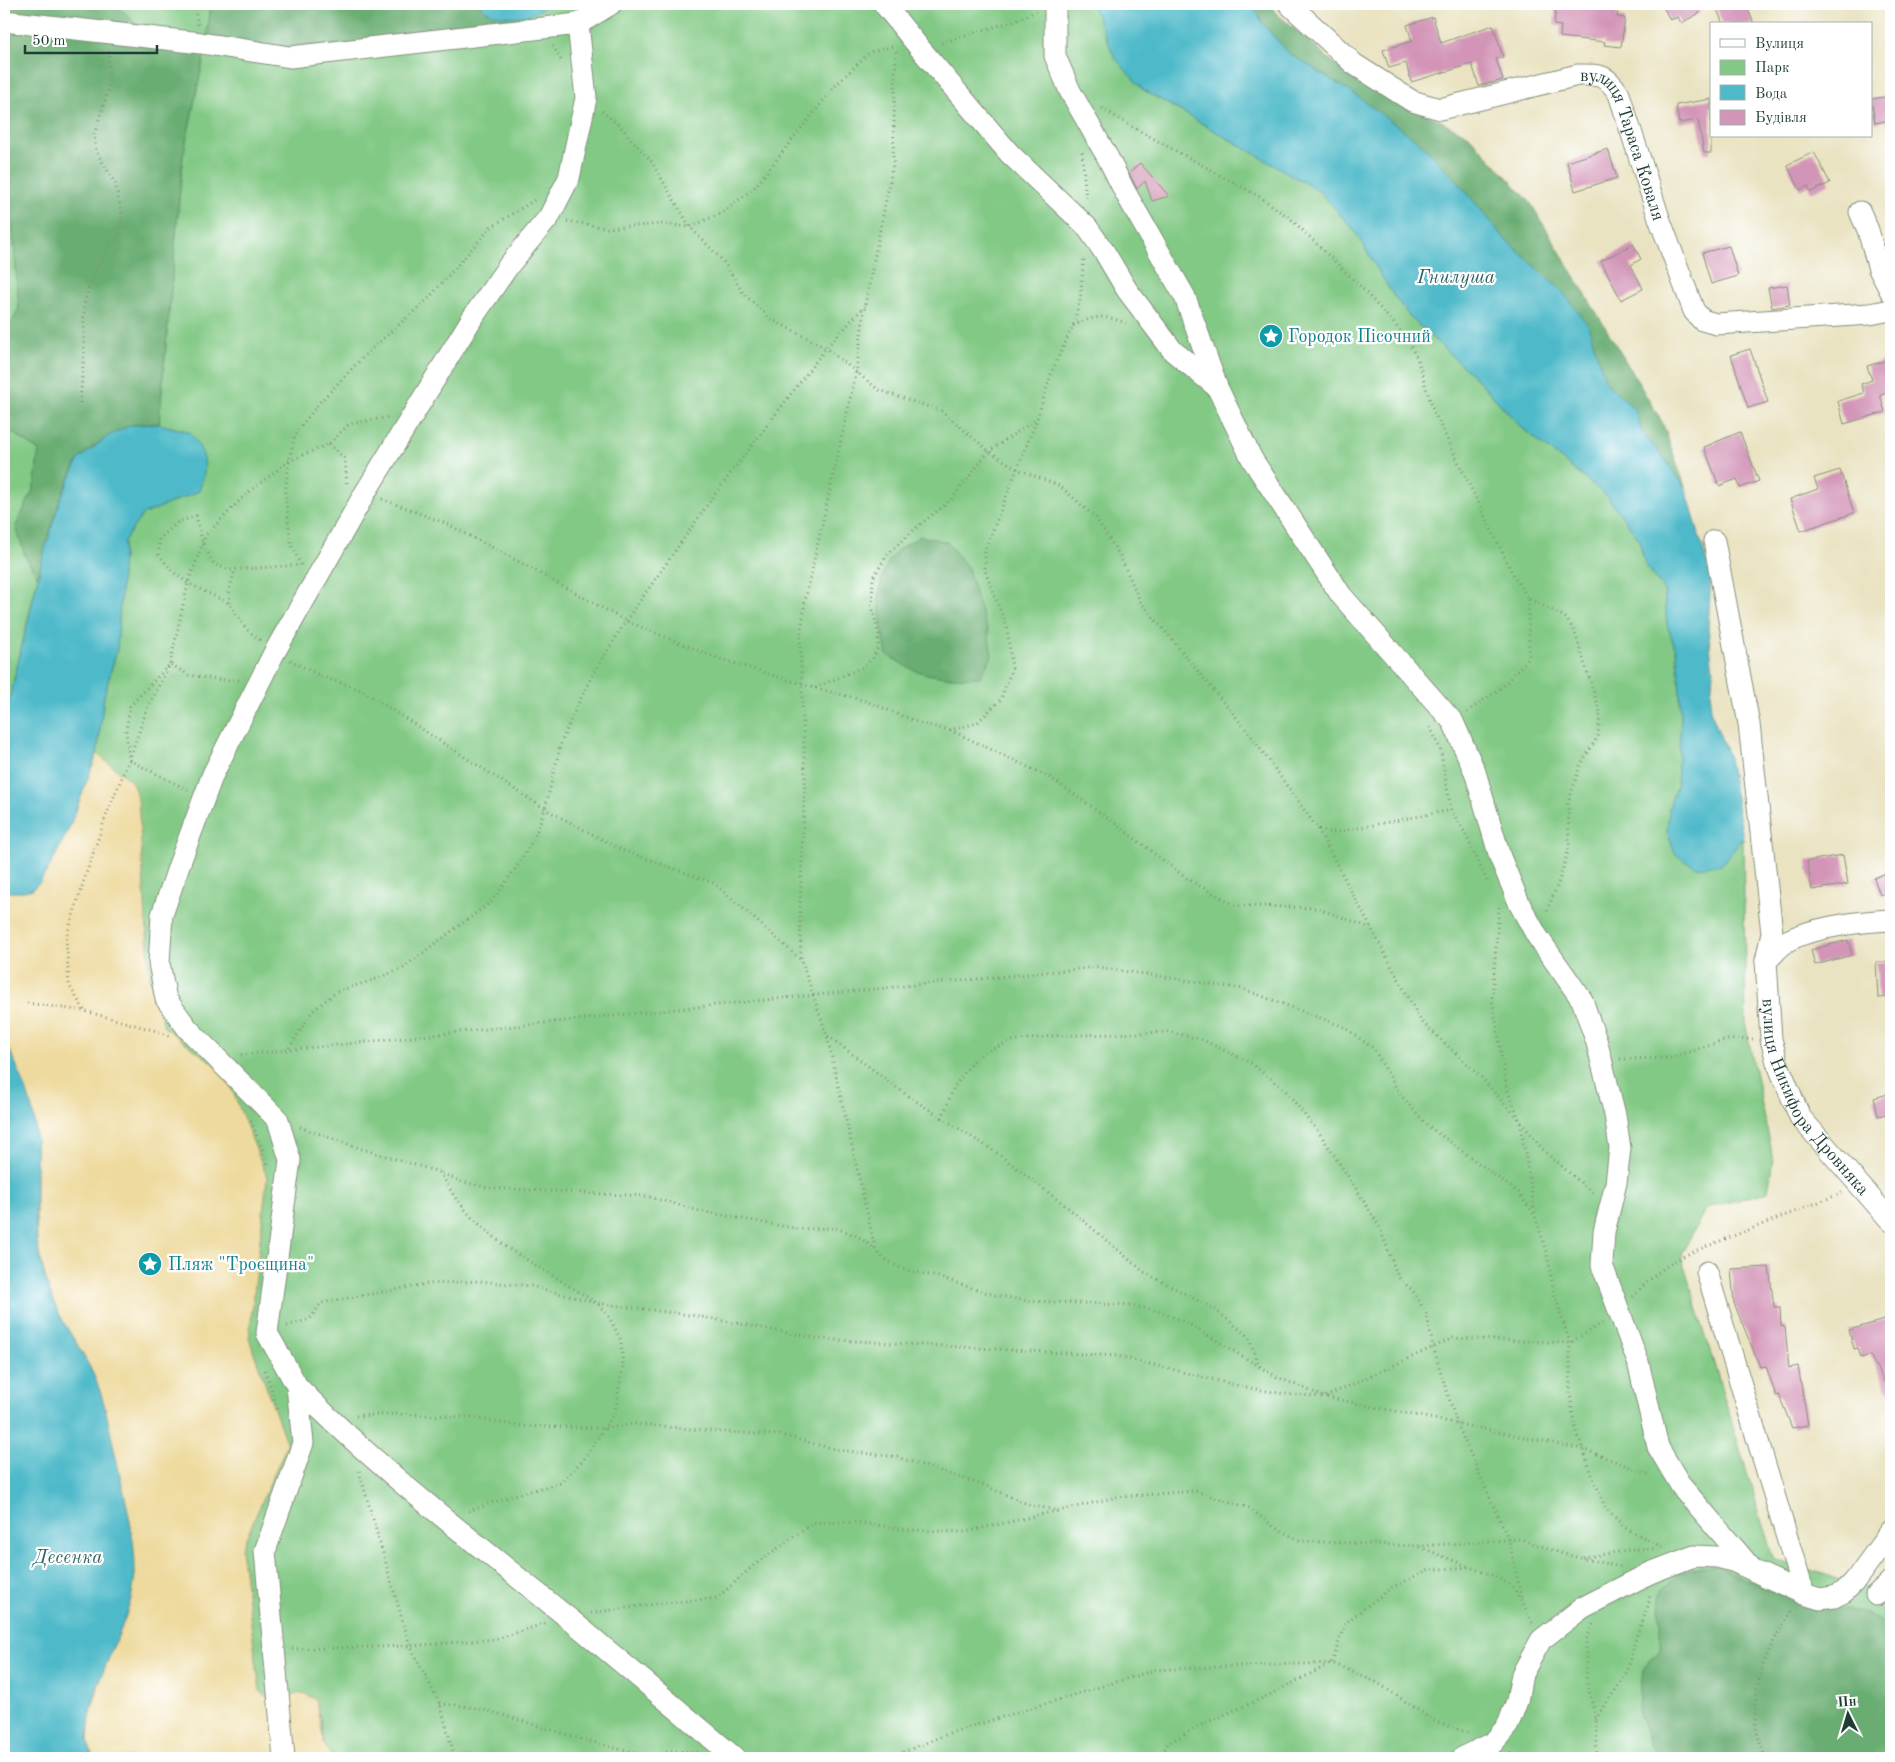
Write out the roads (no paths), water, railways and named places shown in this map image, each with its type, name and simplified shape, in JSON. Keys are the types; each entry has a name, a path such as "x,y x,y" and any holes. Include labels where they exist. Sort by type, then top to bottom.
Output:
{"street":[{"path":"4,22 200,43 290,58 578,24 611,4"},
{"name":"вулиця Тараса Коваля","path":"1289,4 1354,64 1412,101 1440,109 1578,75 1597,75 1610,81 1619,94 1659,218 1694,311 1702,320 1716,324 1870,314 1891,310"},
{"path":"1049,6 1055,56 1070,91 1125,192 1186,297 1217,387 1252,459 1340,595 1453,722 1475,772 1500,857 1520,905 1536,936 1582,1000 1597,1043 1615,1115 1620,1148 1616,1183 1604,1232 1602,1265 1638,1362 1658,1447 1680,1486 1752,1569"},
{"path":"888,9 1010,154 1087,227 1105,253 1126,290 1173,350 1217,387"},
{"path":"578,24 586,98 569,178 549,217 509,265 471,320 365,493 274,653 213,774 204,798 162,915 159,963 166,998 188,1029 278,1120 290,1160 267,1333 297,1386 328,1418 438,1515 566,1617 734,1758"},
{"path":"1860,212 1868,230 1879,269 1891,292"},
{"name":"вулиця Никифора Дровняка","path":"1714,541 1750,724 1772,934 1766,961 1771,1039 1777,1062 1800,1117 1891,1221"},
{"path":"1766,961 1783,944 1799,936 1852,924 1891,920"},
{"path":"1707,1272 1804,1594"},
{"path":"284,1758 265,1551 303,1443 297,1386"},
{"path":"1462,1758 1493,1743 1508,1725 1517,1701 1522,1674 1541,1640 1582,1608 1650,1573 1694,1556 1717,1557 1752,1569 1804,1594 1820,1599 1834,1597 1844,1592 1854,1582 1891,1531"}],"water":[{"path":"479,4 549,4 531,14 508,17 489,12"},
{"name":"Гнилуша","path":"1093,4 1253,4 1262,23 1289,53 1354,94 1418,141 1459,183 1505,239 1562,291 1588,325 1606,383 1635,409 1642,433 1665,459 1686,489 1711,577 1708,628 1713,672 1710,710 1729,758 1743,838 1722,864 1696,867 1675,854 1667,831 1669,808 1677,783 1681,718 1679,676 1676,650 1667,625 1664,590 1646,567 1639,539 1607,496 1522,428 1480,382 1410,317 1390,290 1354,230 1319,191 1142,89 1115,58"},
{"path":"159,424 190,432 196,441 203,454 205,467 199,491 142,515 124,541 117,649 104,696 97,754 68,831 40,882 33,889 20,892 4,892 4,722 45,549 60,500 79,459 108,436 131,425"},
{"name":"Десенка","path":"4,1037 31,1103 35,1126 35,1214 41,1264 51,1297 89,1366 102,1397 134,1545 135,1574 132,1595 101,1677 89,1719 88,1742 93,1758 4,1758"}],"place":[{"name":"Городок Пісочний","path":"1271,336"},
{"name":"Пляж \"Троєщина\"","path":"150,1264"}]}
